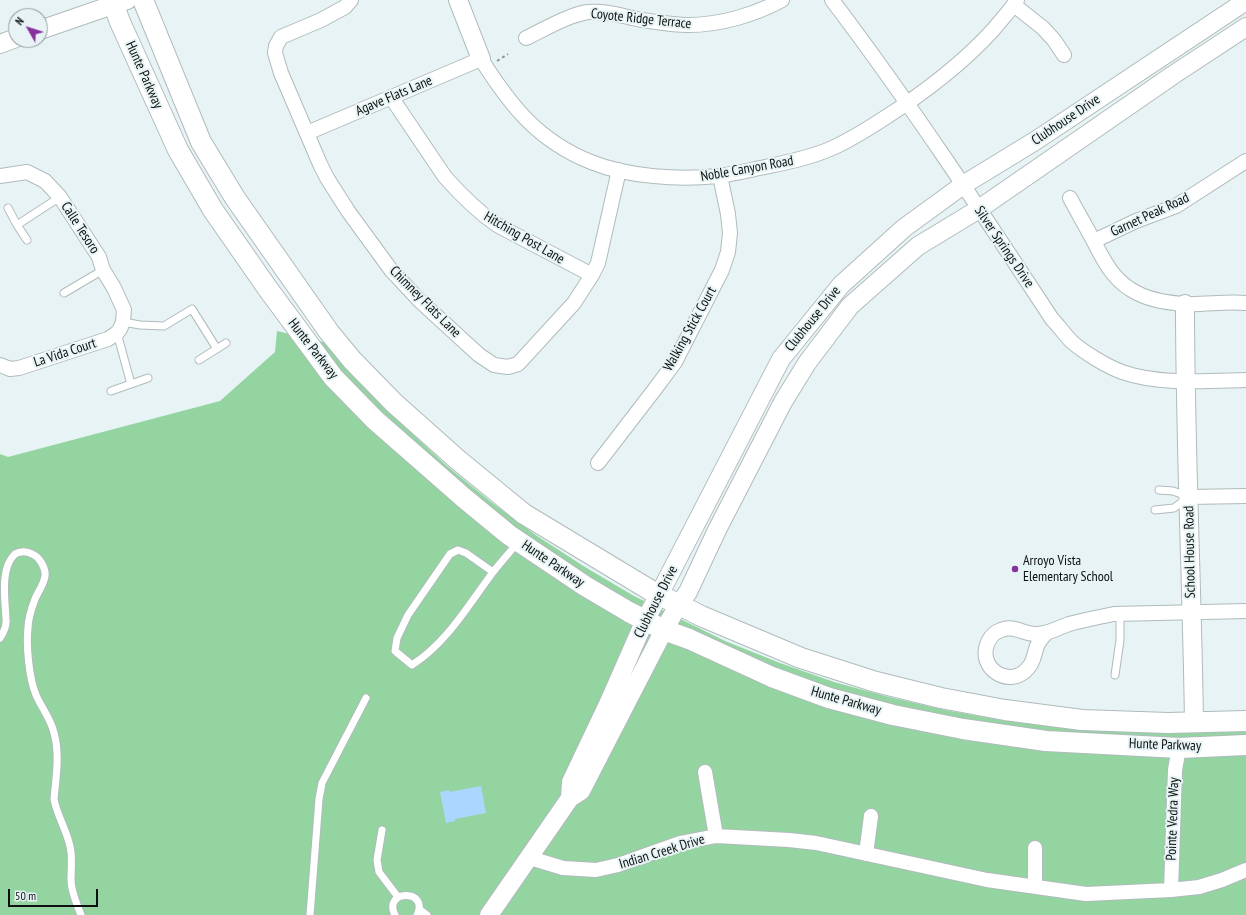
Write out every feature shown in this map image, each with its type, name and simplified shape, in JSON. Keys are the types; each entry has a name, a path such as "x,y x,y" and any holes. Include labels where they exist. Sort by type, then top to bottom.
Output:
{"main road":[{"name":"Hunte Parkway","path":"143,0 202,142 239,204 330,332 352,360 394,403 464,465 524,514 659,595 701,616 801,658 876,682 941,698 1004,710 1082,720 1168,723 1246,720"},
{"name":"Hunte Parkway","path":"118,1 120,22 178,150 213,210 304,339 333,377 376,420 464,498 519,541 585,586 629,612 664,630 689,639 779,680 830,698 893,715 963,729 1046,741 1179,748 1246,745"}],"street":[{"name":"Chimney Flats Lane","path":"351,0 344,7 321,20 281,37 276,46 275,53 281,73 327,178 348,211 392,270 419,300 479,355 494,365 508,367 518,364 574,303 592,275 598,263 619,170"},
{"name":"Noble Canyon Road","path":"458,0 489,60 498,86 513,106 532,126 567,150 590,162 619,170 651,176 679,178 720,176 802,159 830,149 853,138 908,103 944,76 983,40 1015,2"},
{"name":"Coyote Ridge Terrace","path":"526,38 570,17 588,12 606,12 660,23 688,25 716,23 751,14 782,0"},
{"name":"Silver Springs Drive","path":"832,0 908,103 1052,319 1072,341 1091,356 1121,372 1147,378 1185,382 1246,380"},
{"path":"48,27 118,1"},
{"name":"Clubhouse Drive","path":"570,798 571,782 609,702 645,620 781,359 841,285 904,228 963,185 1035,141 1246,1"},
{"path":"1015,2 1043,28 1054,40 1064,55"},
{"name":"Clubhouse Drive","path":"489,915 530,858 570,798 581,791 664,630 679,604 688,592 717,530 783,402 808,363 850,306 918,246 979,209 1246,27"},
{"name":"Agave Flats Lane","path":"307,133 391,97 489,60"},
{"name":"Hitching Post Lane","path":"391,97 445,177 455,189 484,216 497,225 592,275"},
{"name":"Garnet Peak Road","path":"1094,241 1136,221 1176,206 1246,161"},
{"name":"Calle Tesoro","path":"0,176 27,172 45,181 60,197 99,257 103,270 121,302 124,310 120,328"},
{"name":"Walking Stick Court","path":"598,463 675,362 722,270 728,252 730,233 728,214 720,176"},
{"path":"1070,198 1107,266 1117,279 1130,289 1144,296 1163,301 1185,304 1246,303"},
{"name":"School House Road","path":"1185,304 1185,382 1194,722"},
{"name":"La Vida Court","path":"0,365 10,368 19,368 108,339 120,328"},
{"path":"1189,497 1246,496"},
{"path":"1046,633 1094,618 1120,614 1246,611"},
{"name":"Pointe Vedra Way","path":"1171,890 1174,770 1179,748"},
{"path":"705,772 716,836"},
{"path":"866,854 871,816"},
{"name":"Indian Creek Drive","path":"530,858 563,868 596,870 618,865 680,843 716,836 796,841 816,843 987,880 1086,894 1171,890 1206,885 1246,870"},
{"path":"1035,886 1036,848"}],"lane":[{"path":"16,225 60,197"},
{"path":"8,208 16,225 27,240"},
{"path":"64,293 103,270"},
{"path":"131,384 120,328 140,325 164,326 192,309 217,349"},
{"path":"199,360 226,344"},
{"path":"112,391 148,378"},
{"path":"1159,490 1173,491 1189,497"},
{"path":"1155,510 1174,508 1189,497"},
{"path":"493,572 466,553 458,550 450,554 408,615 397,638 395,651 412,665 422,658 450,632 493,572 519,541"},
{"path":"0,638 6,628 7,619 0,586 2,569 5,563 15,554 28,552 34,554 42,564 45,576 34,601 28,628 28,653 31,680 54,732 58,753 54,799 65,829 71,852 71,881 75,899 81,915"},
{"path":"1115,675 1120,640 1120,614"},
{"path":"310,915 319,799 322,783 366,698"},
{"path":"382,830 377,860 379,872 398,898"},
{"path":"395,915 393,904 398,898 406,895 414,897 417,900 418,912 427,915"}],"path":[{"path":"489,60 508,54"}],"green space":[{"path":"277,331 327,343 365,386 405,427 447,466 491,502 537,536 634,596 725,641 780,663 834,682 945,710 1001,720 1058,727 1115,731 1246,730 1246,915 0,915 0,454 8,457 220,401 275,352"}],"water":[{"path":"481,786 486,813 455,819 455,821 446,823 440,792 449,790 449,792"}],"place":[{"name":"Arroyo Vista Elementary School","path":"1015,569"}]}
